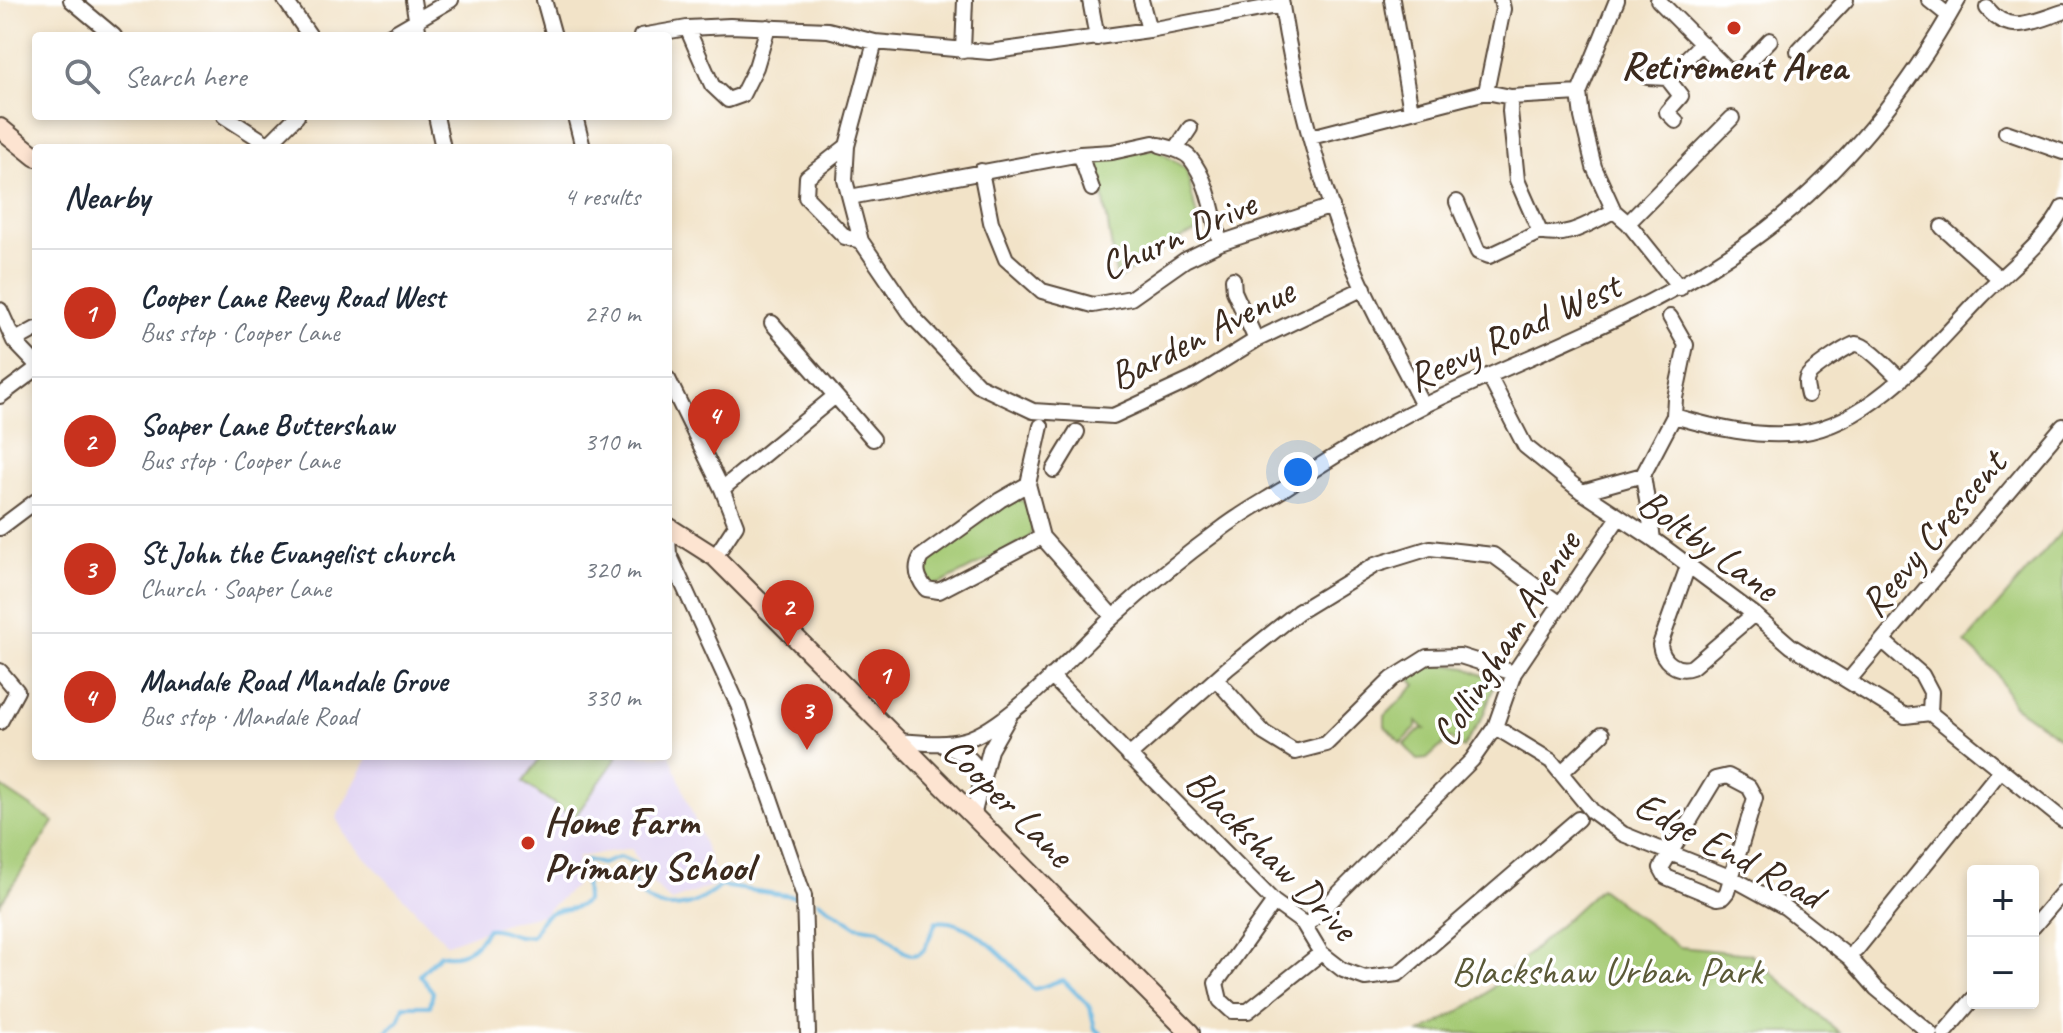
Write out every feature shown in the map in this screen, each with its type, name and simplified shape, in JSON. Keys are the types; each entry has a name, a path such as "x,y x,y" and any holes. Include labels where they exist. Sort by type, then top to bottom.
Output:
{"main road":[{"path":"0,128 32,154"},
{"name":"Cooper Lane","path":"672,536 715,557 1190,1033"}],"street":[{"path":"71,0 109,32"},
{"path":"285,0 307,32"},
{"path":"413,0 418,32"},
{"path":"395,32 451,0"},
{"path":"544,0 553,32"},
{"path":"963,51 965,0"},
{"path":"1090,0 1097,38"},
{"path":"1141,0 1149,30"},
{"path":"1392,0 1411,111"},
{"path":"1486,92 1503,9 1501,0"},
{"path":"1617,0 1579,93 1582,117 1594,167 1614,211 1628,223 1680,288"},
{"path":"1658,0 1728,70 1741,70 1770,40"},
{"path":"1798,51 1846,0"},
{"path":"1929,0 1949,16"},
{"name":"Reevy Road West","path":"1012,711 1113,617 1222,528 1329,460 1423,406 1680,288 1764,231 1817,188 1904,85 1958,0"},
{"path":"664,32 687,28 768,27 828,30 875,42 989,52 1149,30 1281,3 1290,55 1332,206 1364,288 1423,406"},
{"path":"1987,8 1996,19 2017,26 2063,12"},
{"path":"687,28 712,85 728,100 742,95 756,67 768,27"},
{"name":"Barden Avenue","path":"875,42 847,146 845,180 861,241 913,317 978,385 1033,411 1113,416 1193,379 1256,340 1364,288"},
{"path":"1647,77 1667,78 1702,43"},
{"path":"1667,78 1681,96 1667,112 1676,121"},
{"path":"1311,137 1486,92 1511,97 1579,93"},
{"path":"1511,97 1517,180 1540,232"},
{"path":"1628,223 1732,118"},
{"path":"230,120 265,144"},
{"path":"272,144 293,120"},
{"path":"437,120 442,144"},
{"path":"576,120 582,144"},
{"path":"1176,149 1190,128"},
{"path":"2006,132 2063,152"},
{"path":"850,197 981,171 1157,144 1176,149 1189,157 1207,189 1220,243"},
{"path":"847,146 807,177 806,197 845,237 861,241"},
{"path":"1080,154 1092,189"},
{"name":"Churn Drive","path":"981,171 991,222 1006,259 1042,291 1093,305 1131,298 1185,260 1220,243 1332,206"},
{"path":"1502,184 1517,180"},
{"path":"1457,202 1478,252 1489,256 1540,232 1555,236 1570,233 1614,211"},
{"path":"1674,416 1714,428 1760,434 1801,433 1824,427 1864,407 1901,380 2034,245 2063,207"},
{"path":"1942,227 1999,278"},
{"path":"1233,279 1234,291 1256,340"},
{"path":"0,310 14,341 32,361"},
{"path":"1653,539 1643,475 1674,416 1686,345 1670,317"},
{"path":"772,323 873,439"},
{"path":"14,341 32,331"},
{"path":"1808,395 1806,383 1809,374 1856,344 1866,347 1901,380"},
{"path":"0,396 32,369"},
{"name":"Boltby Lane","path":"1489,376 1525,446 1582,492 1653,539 1754,614 1791,646 1905,716 1930,713"},
{"path":"672,387 722,489 736,525 715,557"},
{"path":"722,489 835,396"},
{"name":"Reevy Crescent","path":"1849,680 2063,426"},
{"path":"1065,451 1040,432 1028,484 1042,537 1113,617"},
{"path":"1054,470 1077,432"},
{"path":"1582,492 1643,475"},
{"path":"1028,484 1000,500 921,557 917,570 920,581 926,589 939,591 1042,537"},
{"path":"0,528 32,504"},
{"name":"Collingham Avenue","path":"1306,926 1472,760 1495,727 1514,673 1619,517"},
{"path":"1129,756 1298,612 1375,565 1430,548 1493,555 1561,605"},
{"path":"672,561 738,705 804,896 808,1033"},
{"path":"1688,566 1660,645 1664,658 1677,668 1685,670 1692,667 1754,614"},
{"path":"1883,641 1922,675 1931,692 1930,713 2063,820"},
{"path":"1216,679 1264,733 1295,752 1326,744 1392,679 1427,657 1460,656 1514,673"},
{"path":"0,671 23,690 0,722"},
{"name":"Blackshaw Drive","path":"1051,676 1274,902 1306,926 1321,953 1343,970 1365,978 1398,974 1578,819"},
{"path":"937,744 965,740 1012,711"},
{"path":"973,816 990,750 1012,711"},
{"name":"Edge End Road","path":"1495,727 1551,761 1592,811 1623,834 1732,878 1785,907 1850,958 1876,988 1930,1033"},
{"path":"1562,772 1602,734"},
{"path":"897,741 937,744 961,751 973,759 982,776"},
{"path":"1856,950 2000,771"},
{"path":"1728,776 1741,780 1755,798 1732,878 1727,892 1717,898 1666,877 1661,872 1715,779 1728,776"},
{"path":"2039,920 2063,892"},
{"path":"1274,902 1216,983 1220,1000 1232,1011 1248,1011 1321,953"},
{"path":"1944,1033 1967,1006"}],"shaded area":[{"name":"Home Farm Primary School","path":"367,760 672,760 717,884 671,901 648,879 631,848 578,857 575,886 542,915 508,922 447,944 347,838 336,818"}],"green space":[{"path":"1156,149 1186,169 1200,230 1177,240 1117,280 1097,157"},
{"path":"1010,500 1025,502 1031,516 1029,538 942,583 931,585 924,580 922,563"},
{"path":"2063,530 2063,740 2014,706 1996,672 1965,643"},
{"path":"1448,665 1466,668 1489,678 1493,689 1483,716 1463,748 1450,738 1427,759 1418,760 1404,745 1421,729 1425,729 1417,721 1417,727 1401,743 1385,726 1385,716 1416,685 1410,679 1412,674 1430,667"},
{"path":"539,760 615,760 574,818 523,782"},
{"path":"0,786 54,822 0,904"},
{"name":"Blackshaw Urban Park","path":"1600,888 1679,947 1750,954 1840,1033 1421,1033 1479,1000"}],"waterway":[{"path":"385,1033 399,1020 404,1006 430,1006 433,992 420,975 440,954 455,955 468,950 487,929 532,936 548,914 586,901 585,875 580,869 587,860 602,864 620,857 634,863 640,892 655,904 665,906 692,904 721,886 799,897"},
{"path":"818,901 856,926 880,930 904,952 912,955 924,950 936,922 963,927 990,944 1033,989 1063,980 1090,1007 1095,1029 1101,1033"}],"place":[{"name":"Retirement Area","path":"1734,28"},
{"name":"Mandale Road Mandale Grove","path":"714,455"},
{"name":"Soaper Lane Buttershaw","path":"788,646"},
{"name":"Cooper Lane Reevy Road West","path":"884,715"},
{"name":"St John the Evangelist church","path":"807,750"},
{"name":"Home Farm Primary School","path":"528,843"}]}
